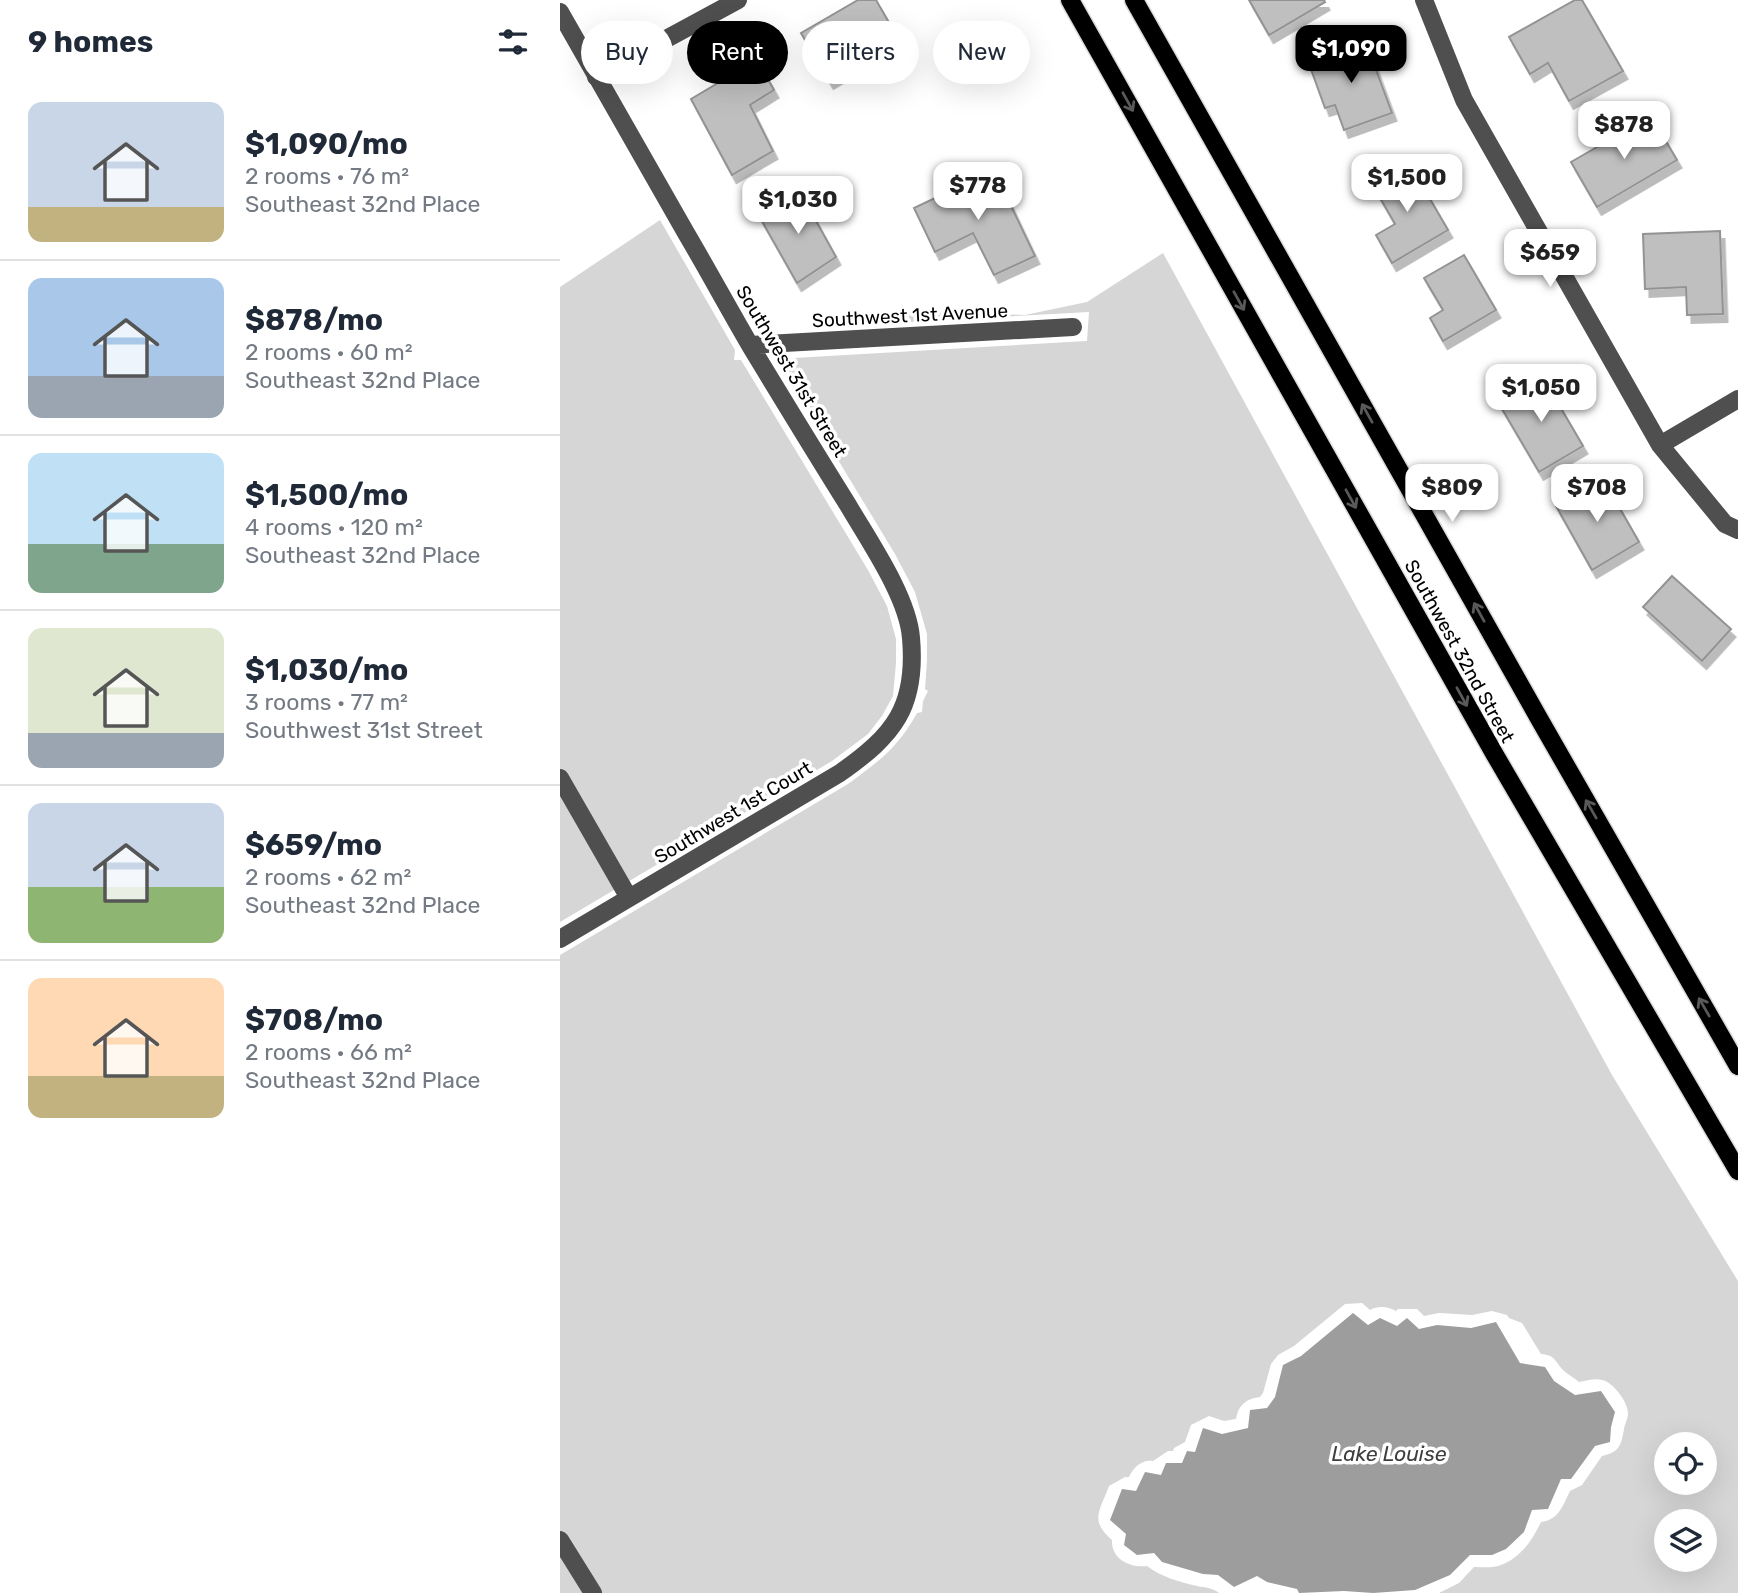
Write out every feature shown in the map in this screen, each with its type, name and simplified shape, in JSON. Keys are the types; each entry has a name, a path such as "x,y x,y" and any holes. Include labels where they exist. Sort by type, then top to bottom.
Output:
{"main road":[{"name":"Southwest 32nd Street","path":"1070,0 1494,755 1738,1171"},
{"name":"Southwest 32nd Street","path":"1134,0 1738,1066"}],"street":[{"path":"673,35 738,0"},
{"path":"1424,0 1464,100 1660,445 1725,524 1738,530"},
{"name":"Southwest 31st Street","path":"560,12 581,49"},
{"name":"Southwest 31st Street","path":"601,84 750,345 881,562 901,600 911,635 912,662 908,699"},
{"name":"Southwest 1st Avenue","path":"750,345 1073,327"},
{"path":"1660,445 1738,399"},
{"name":"Southwest 1st Court","path":"560,939 840,773 879,743 895,723 908,699"},
{"path":"560,778 629,898"},
{"path":"560,1540 593,1593"}],"shaded area":[{"path":"660,220 735,350 734,360 741,360 887,606 896,639 893,696 868,734 832,761 560,922 560,287"},
{"path":"1163,253 1612,1075 1738,1281 1738,1593 1439,1593 1459,1583 1474,1567 1498,1566 1518,1554 1529,1543 1541,1522 1556,1515 1570,1491 1582,1485 1602,1456 1619,1447 1628,1417 1627,1409 1611,1384 1596,1379 1579,1382 1564,1371 1552,1357 1541,1354 1522,1323 1507,1315 1492,1311 1472,1315 1439,1313 1424,1316 1417,1309 1396,1311 1380,1307 1370,1310 1362,1303 1345,1304 1294,1346 1278,1355 1271,1364 1263,1393 1260,1397 1244,1403 1236,1419 1224,1421 1209,1416 1191,1425 1185,1442 1173,1451 1168,1451 1153,1461 1142,1463 1135,1467 1129,1477 1109,1486 1098,1515 1101,1527 1112,1540 1118,1557 1128,1564 1147,1566 1171,1579 1219,1593 560,1593 560,955 848,784 895,745 917,713 922,712 928,691 925,689 927,634 915,592 895,554 777,359 1087,341 1089,312 876,324 911,312 1025,315 1087,302"}],"water":[{"name":"Lake Louise","path":"1353,1313 1368,1325 1380,1318 1397,1326 1407,1318 1419,1329 1437,1325 1471,1328 1496,1322 1520,1363 1545,1367 1554,1381 1575,1395 1601,1391 1615,1412 1610,1442 1595,1446 1571,1479 1561,1479 1548,1509 1532,1510 1524,1532 1506,1549 1492,1555 1470,1555 1450,1575 1415,1590 1299,1593 1297,1589 1267,1582 1257,1576 1234,1587 1218,1575 1203,1574 1162,1562 1154,1553 1137,1555 1124,1545 1126,1534 1110,1520 1122,1489 1136,1491 1145,1472 1161,1475 1166,1463 1182,1463 1187,1451 1195,1452 1203,1428 1222,1434 1248,1428 1250,1410 1267,1408 1275,1397 1283,1365 1301,1356"}],"building":[{"path":"858,0 876,0 888,21 822,21"},
{"path":"1249,0 1324,0 1325,2 1269,35"},
{"path":"1575,0 1582,0 1623,71 1569,101 1548,63 1530,74 1509,37"},
{"path":"1365,40 1392,113 1344,130 1335,105 1325,108 1308,61"},
{"path":"716,84 771,84 774,90 750,105 773,151 732,175 691,99"},
{"path":"1651,116 1677,160 1597,207 1571,162"},
{"path":"1409,163 1448,230 1392,263 1376,235 1395,224 1372,184"},
{"path":"994,170 1035,256 994,275 973,233 935,252 914,208"},
{"path":"799,190 836,257 797,283 759,216"},
{"path":"1720,231 1723,314 1687,315 1686,287 1645,289 1643,234"},
{"path":"1464,255 1496,310 1443,341 1430,318 1443,310 1424,278"},
{"path":"1542,376 1583,446 1539,472 1498,402"},
{"path":"1603,479 1639,542 1592,570 1556,506"},
{"path":"1672,576 1731,629 1702,661 1643,607"}]}
